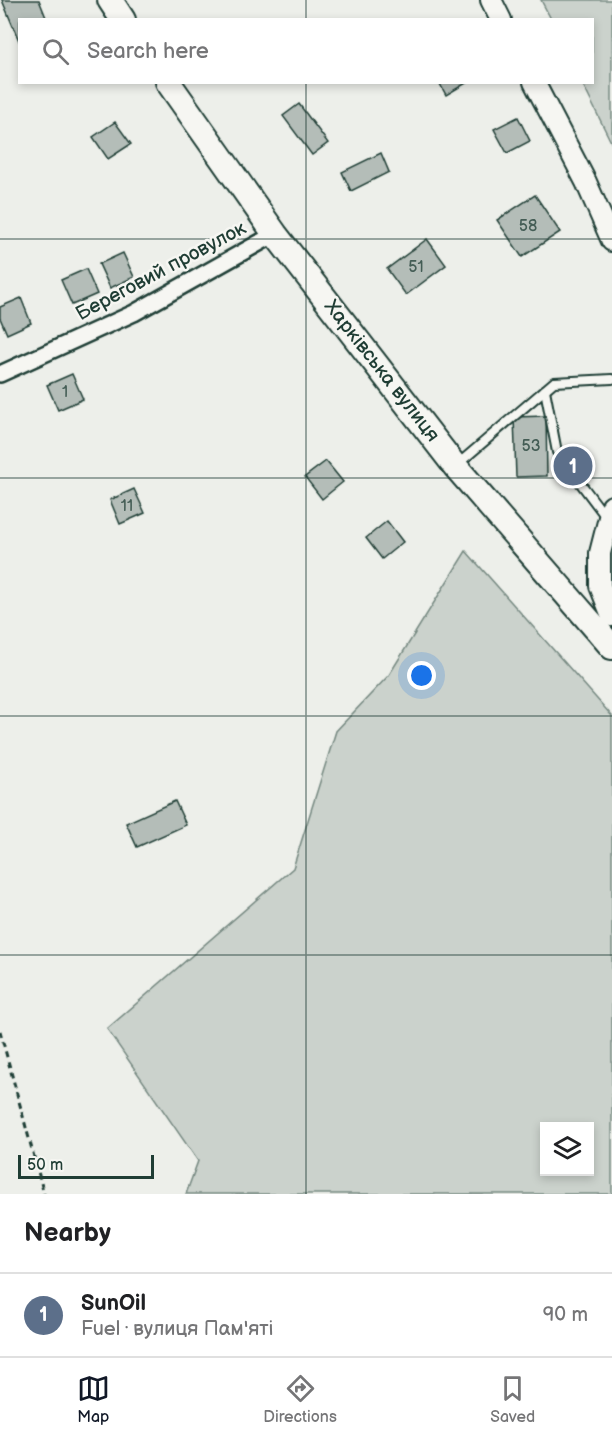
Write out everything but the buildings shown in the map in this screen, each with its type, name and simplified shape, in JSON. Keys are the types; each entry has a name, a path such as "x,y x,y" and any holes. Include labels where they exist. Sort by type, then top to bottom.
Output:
{"main road":[{"name":"Харківська вулиця","path":"169,84 275,234 455,466 612,647"}],"street":[{"path":"491,0 500,18"},
{"path":"535,84 586,182 612,241"},
{"name":"Береговий провулок","path":"0,374 134,313 275,234"},
{"path":"610,513 600,553 600,586 612,616"}],"lane":[{"path":"455,466 554,382 612,379"},
{"path":"545,390 557,452 610,513"}],"path":[{"path":"0,1031 44,1194"}],"shaded area":[{"path":"541,0 612,0 612,144 582,84 594,84 594,18 550,18"},
{"path":"466,551 612,716 612,1194 186,1194 198,1161 107,1029 293,868 336,731 389,675"}],"place":[{"name":"SunOil","path":"573,466"}]}
